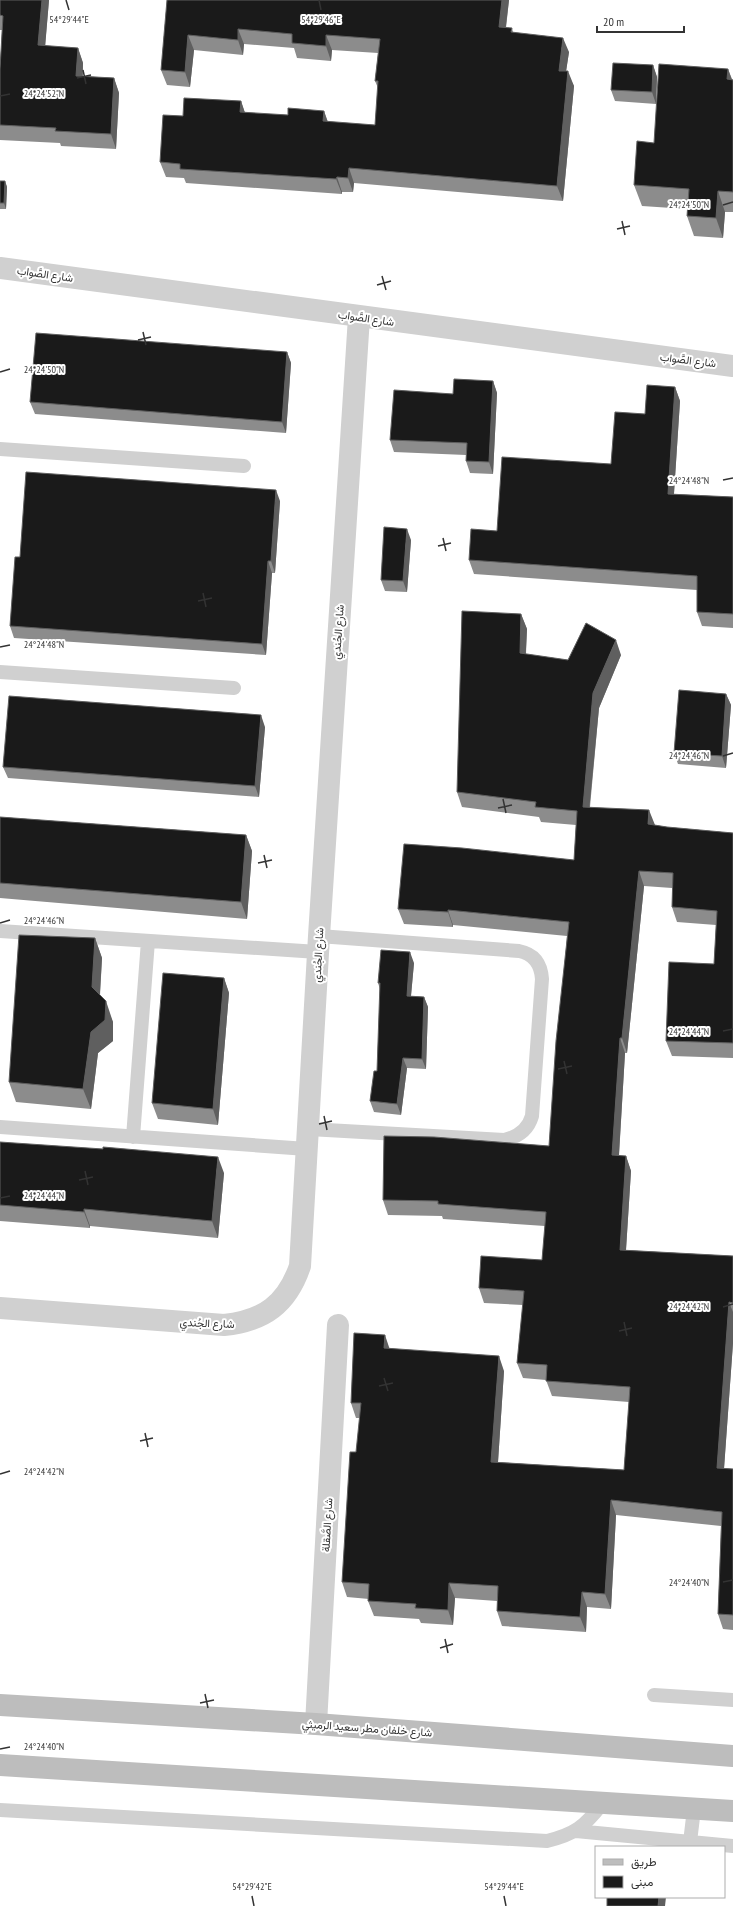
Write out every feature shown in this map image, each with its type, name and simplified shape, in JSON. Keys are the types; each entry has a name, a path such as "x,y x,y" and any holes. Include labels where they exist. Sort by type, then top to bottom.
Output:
{"street":[{"name":"شارع الصَّواب","path":"0,268 733,366"},
{"name":"شارع الجُندي","path":"0,1308 224,1325 241,1323 257,1318 285,1297 294,1282 300,1266 318,944 358,317"},
{"name":"شارع الصَّقلة","path":"316,1724 338,1325"},
{"name":"شارع خلفان مطر سعيد الرميثي","path":"0,1705 316,1724 733,1756"},
{"path":"0,1765 602,1804 733,1811"}],"lane":[{"path":"0,449 244,466"},
{"path":"0,672 234,688"},
{"path":"0,931 148,941 318,944 518,951 527,952 536,960 541,971 542,980 532,1116 530,1123 519,1135 504,1140 133,1137 0,1127"},
{"path":"133,1137 148,941"},
{"path":"654,1695 733,1700"},
{"path":"0,1810 547,1841 562,1838 576,1831 588,1822 602,1804"},
{"path":"690,1842 694,1809"},
{"path":"576,1831 733,1846"}],"building":[{"path":"0,0 42,0 38,45 78,48 76,76 114,78 111,134 55,131 56,128 0,125 0,69 3,16 0,15"},
{"path":"167,0 502,0 499,27 512,28 511,32 563,38 559,71 568,71 557,186 349,168 348,178 337,177 336,179 180,169 180,164 160,162 163,115 183,116 184,98 241,101 240,112 288,115 288,108 324,111 323,121 375,125 378,81 375,81 380,39 326,35 326,46 292,43 292,34 238,29 238,40 188,35 185,72 161,70"},
{"path":"613,63 653,65 652,92 611,90"},
{"path":"659,64 728,69 727,79 733,80 733,192 718,191 716,218 687,216 689,189 634,185 637,141 654,143"},
{"path":"0,181 5,181 4,203 0,203"},
{"path":"36,333 287,352 282,422 30,402"},
{"path":"454,379 493,381 489,462 466,461 467,443 390,440 394,390 453,394"},
{"path":"647,385 675,387 668,494 733,497 733,614 697,612 697,576 469,560 471,529 497,531 502,457 611,464 615,412 645,414"},
{"path":"26,472 276,490 271,561 268,561 262,644 10,626 15,557 20,557"},
{"path":"384,527 407,529 403,581 381,580"},
{"path":"462,611 521,614 520,653 568,660 586,623 616,640 593,693 583,807 649,810 648,824 733,833 733,1043 666,1041 669,962 714,964 717,911 672,907 673,873 639,871 622,1038 620,1038 612,1155 626,1156 620,1250 733,1256 733,1303 729,1302 717,1468 733,1469 733,1615 718,1614 722,1512 611,1500 605,1594 582,1592 580,1617 497,1611 498,1586 449,1583 448,1610 415,1608 416,1604 368,1601 369,1584 342,1582 350,1452 356,1452 361,1403 351,1403 354,1333 385,1335 384,1348 499,1356 491,1462 624,1470 630,1387 546,1381 547,1365 517,1363 524,1291 479,1288 481,1256 542,1260 546,1212 438,1204 438,1201 383,1200 384,1136 434,1137 549,1146 556,1041 569,922 448,910 448,912 398,909 404,844 462,848 574,860 577,811 535,807 536,802 457,792"},
{"path":"679,690 726,694 722,756 674,753"},
{"path":"9,696 261,715 255,786 3,767"},
{"path":"0,817 246,835 241,902 0,883"},
{"path":"19,935 95,938 92,987 106,1001 105,1020 91,1032 83,1089 9,1082"},
{"path":"381,950 410,952 407,996 424,997 422,1059 403,1058 397,1104 370,1101 374,1071 377,1071 380,983 378,983"},
{"path":"163,973 224,978 213,1109 152,1103"},
{"path":"0,1142 103,1149 103,1147 218,1157 212,1221 84,1209 84,1212 0,1205"},
{"path":"607,1898 659,1898 658,1906 607,1906"}]}
